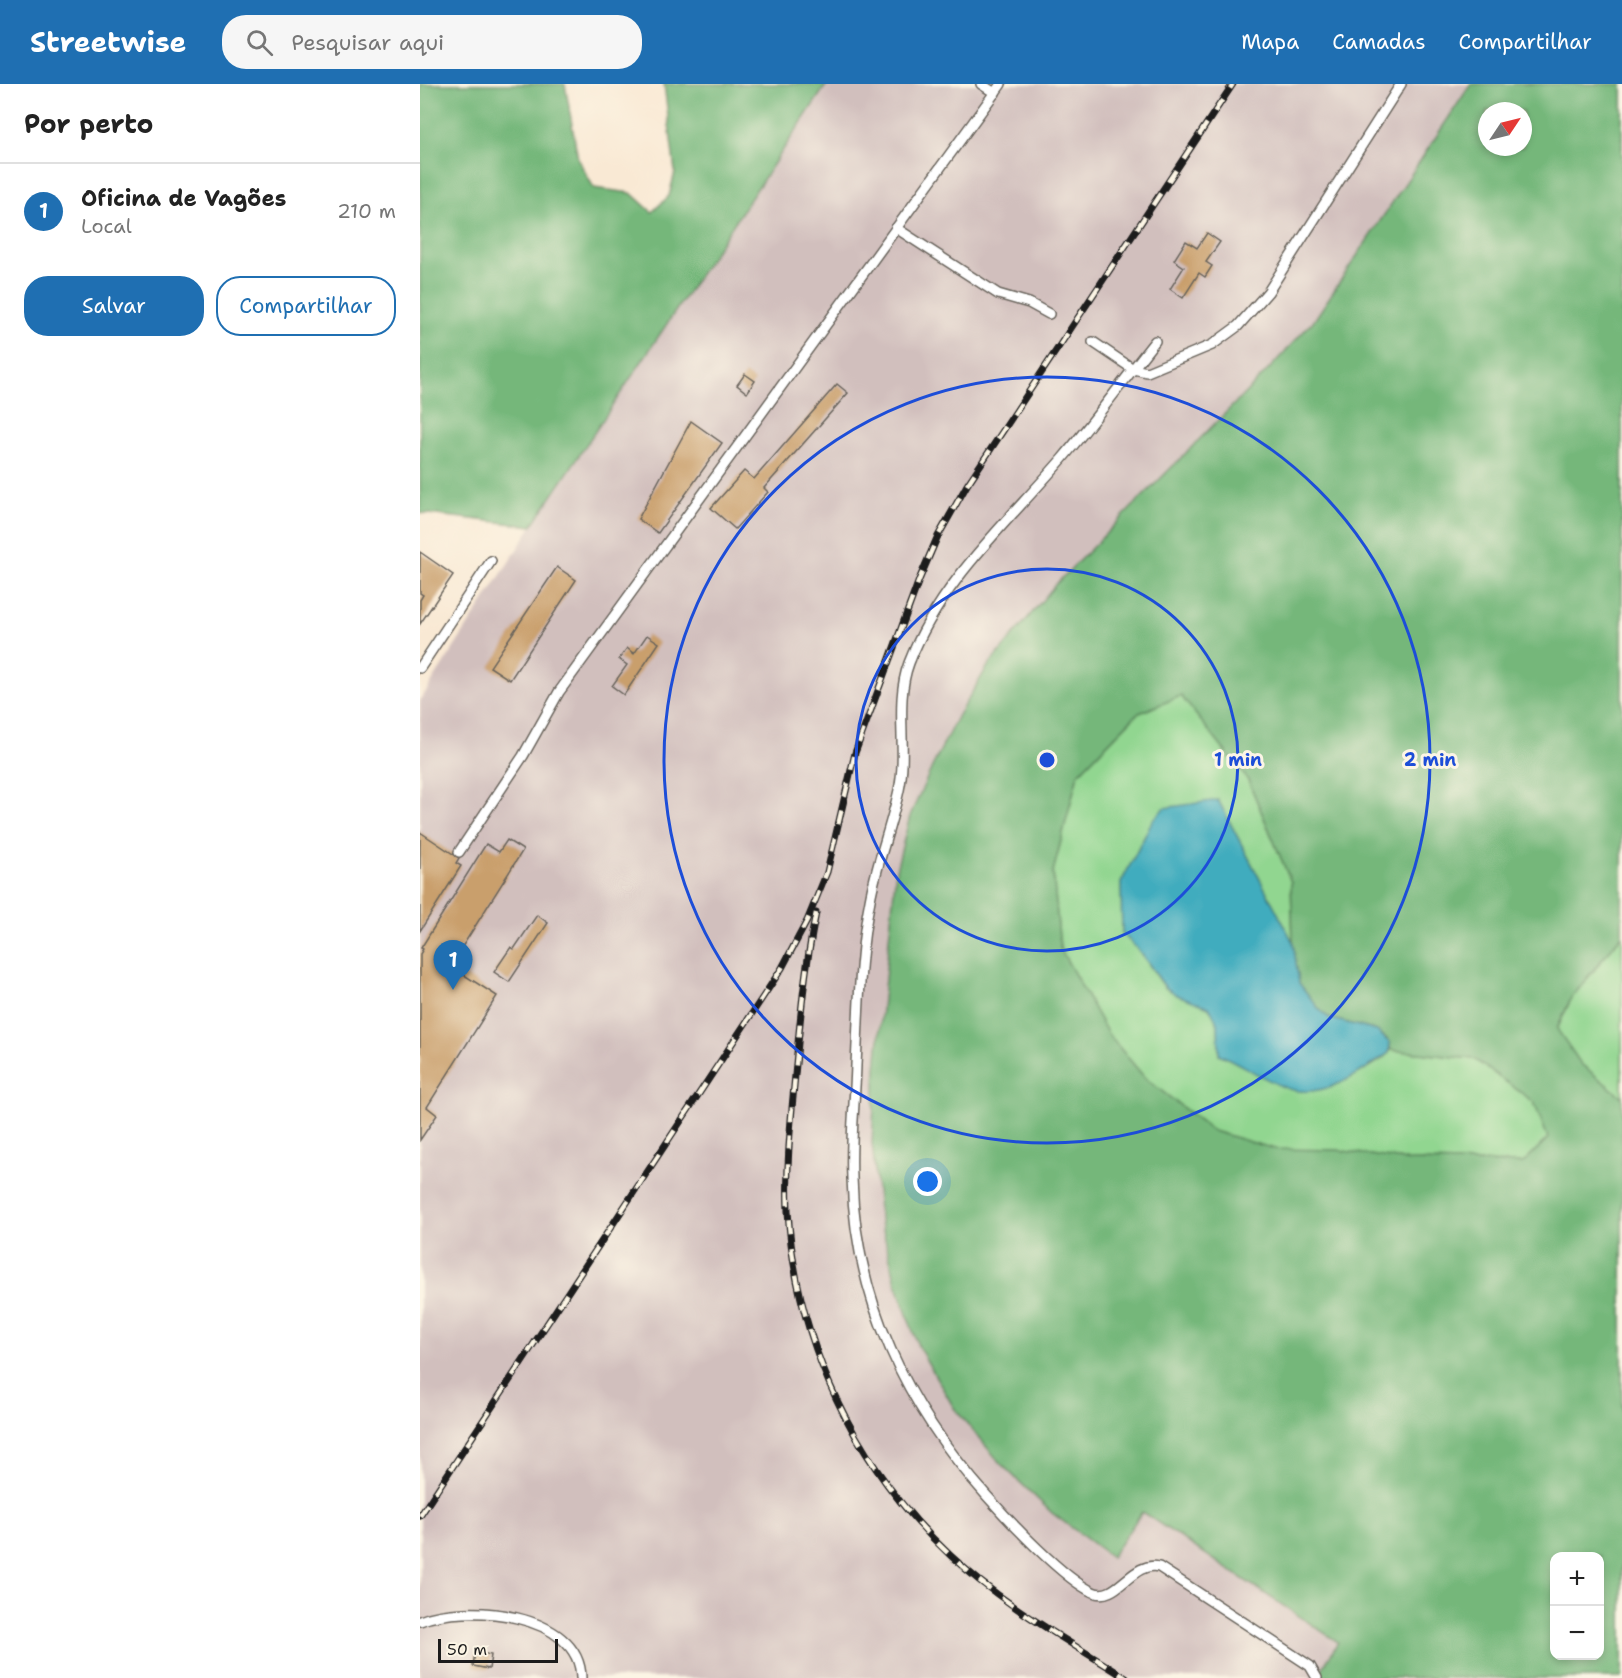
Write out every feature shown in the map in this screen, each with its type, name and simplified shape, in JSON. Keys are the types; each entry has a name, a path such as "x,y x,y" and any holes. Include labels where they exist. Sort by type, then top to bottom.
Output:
{"lane":[{"path":"981,84 995,93"},
{"path":"459,852 523,756 559,692 1001,84"},
{"path":"1093,342 1133,369 1147,372 1212,345 1250,314 1268,292 1401,84"},
{"path":"896,228 998,294 1029,303 1049,314"},
{"path":"1155,340 1063,457 954,583 928,625 909,663 903,691 902,777 873,885 860,970 851,1174 856,1234 876,1313 902,1378 951,1454 1018,1529 1069,1575 1098,1594 1107,1593 1145,1566 1159,1567 1310,1666 1317,1678"},
{"path":"420,668 491,561"},
{"path":"420,1621 441,1615 465,1613 535,1621 549,1629 575,1653 581,1678"}],"shaded area":[{"path":"827,84 1471,84 1315,319 1269,369 1055,585 988,666 958,715 910,816 896,870 876,1068 872,1143 880,1219 896,1283 918,1345 1111,1556 1141,1512 1338,1642 1317,1678 420,1678 420,701 532,526"}],"green space":[{"path":"420,84 565,84 578,159 594,188 631,193 652,212 669,196 675,172 664,84 827,84 532,526 420,513"},
{"path":"1471,84 1622,84 1622,935 1571,998 1557,1029 1581,1064 1622,1097 1622,1678 1317,1678 1338,1642 1142,1512 1111,1557 1052,1513 1000,1463 954,1408 918,1346 896,1283 880,1219 872,1143 876,1068 896,870 910,816 958,715 988,666 1055,585 1269,369 1315,319","holes":["1181,696 1248,780 1291,882 1293,942 1299,983 1329,1018 1377,1031 1387,1039 1391,1050 1474,1059 1534,1102 1548,1138 1523,1163 1410,1161 1337,1150 1275,1149 1213,1131 1145,1078 1108,1034 1060,948 1053,872 1078,774 1137,714"]},
{"path":"1181,695 1248,780 1291,882 1293,942 1218,800 1153,820 1121,883 1122,933 1141,953 1165,988 1209,1007 1218,1024 1219,1054 1288,1086 1304,1089 1321,1088 1340,1083 1378,1062 1391,1050 1474,1059 1534,1102 1548,1138 1523,1163 1410,1161 1337,1150 1275,1150 1213,1131 1145,1078 1108,1034 1060,948 1053,872 1078,774 1137,714"},
{"path":"1622,935 1622,1097 1581,1064 1557,1030 1571,999"}],"water":[{"path":"1218,800 1293,942 1299,983 1329,1018 1377,1031 1390,1043 1389,1053 1340,1083 1313,1091 1286,1088 1219,1054 1218,1024 1209,1007 1177,995 1165,987 1141,953 1122,933 1121,883 1153,820 1164,808"}],"building":[{"path":"1207,233 1220,242 1206,262 1212,266 1205,277 1199,273 1183,298 1170,289 1184,267 1174,260 1186,241 1197,248"},
{"path":"745,374 755,381 747,393 737,385"},
{"path":"837,384 848,393 764,488 768,492 735,529 711,508 744,471 754,479"},
{"path":"691,421 722,443 658,533 638,519"},
{"path":"420,552 453,575 420,624 420,600 423,595 420,593"},
{"path":"557,567 576,580 510,680 490,667"},
{"path":"647,635 659,643 624,695 612,686 627,665 619,659 627,648 634,654"},
{"path":"420,832 459,858 456,863 461,866 420,931"},
{"path":"507,840 523,850 450,966 497,996 427,1107 437,1115 420,1140 420,954 423,949 421,948 486,844 499,852"},
{"path":"537,915 548,923 509,982 494,972 511,947 514,949"},
{"path":"475,1652 491,1655 489,1669 473,1666"}],"railway":[{"path":"420,1516 782,968 807,921 827,872 855,753 919,580 937,538 967,485 1233,84"},
{"path":"816,913 799,1034 789,1143 788,1211 793,1260 803,1308 836,1399 859,1442 886,1483 917,1521 951,1556 971,1574 1036,1621 1126,1678"}],"place":[{"name":"Oficina de Vagões","path":"453,990"}]}
